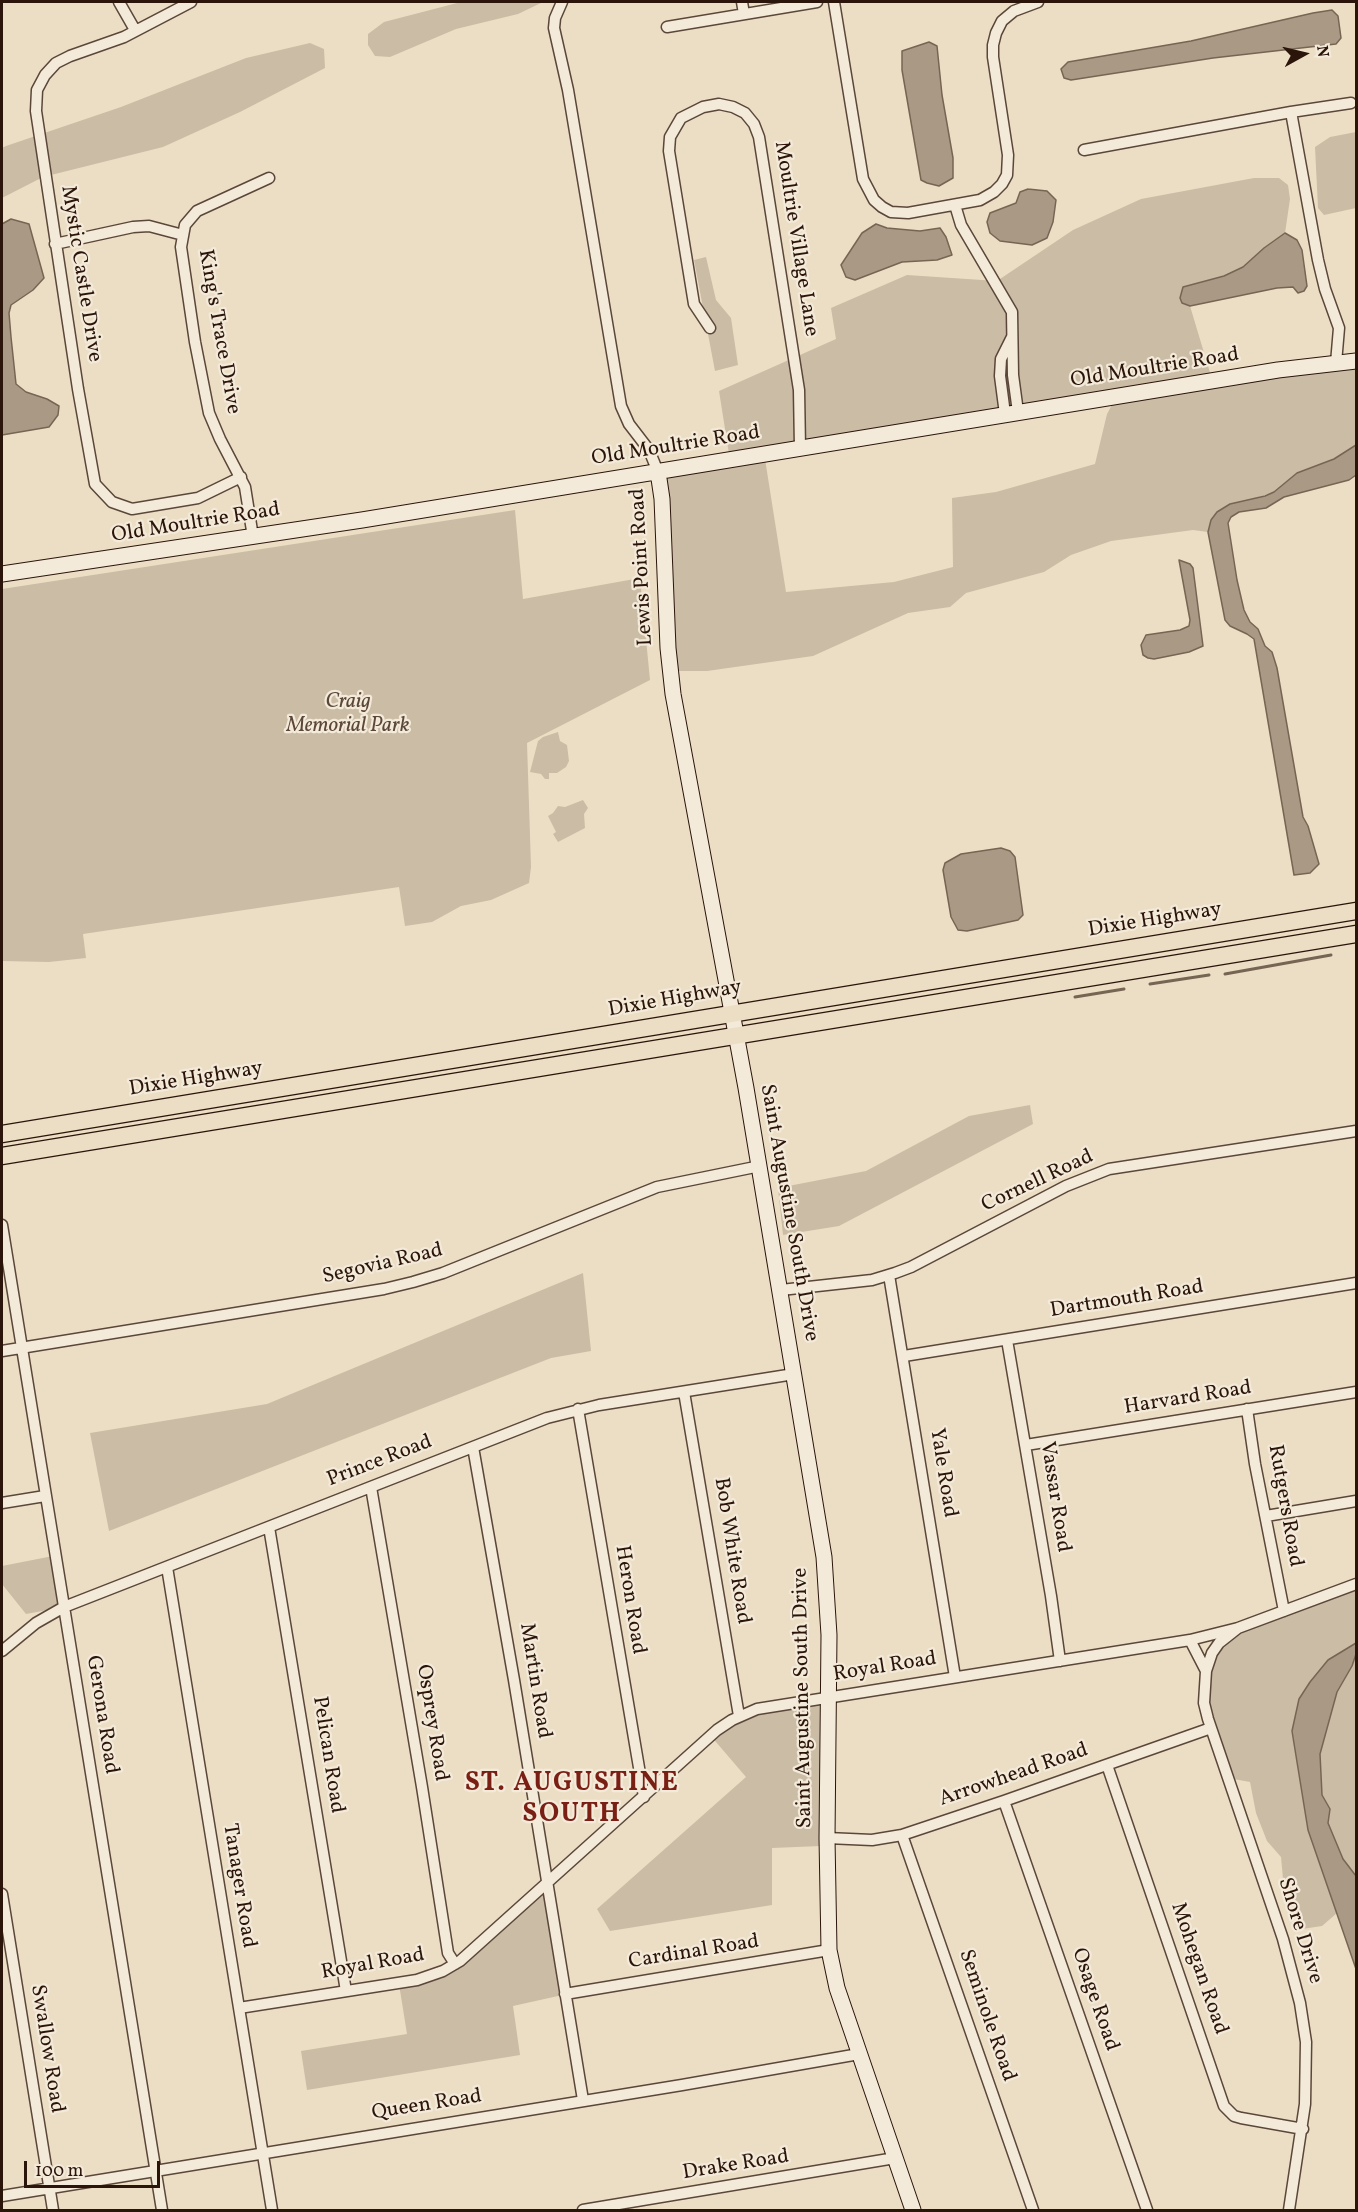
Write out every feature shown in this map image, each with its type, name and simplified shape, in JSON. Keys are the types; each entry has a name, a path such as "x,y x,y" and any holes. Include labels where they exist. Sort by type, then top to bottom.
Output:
{"main road":[{"name":"Dixie Highway","path":"2,1134 1356,911"},
{"name":"Dixie Highway","path":"2,1156 1356,934"},
{"path":"343,1078 346,1099"}],"street":[{"path":"119,2 135,30"},
{"name":"Mystic Castle Drive","path":"191,2 124,37 63,59 51,68 37,90 36,111 55,244 95,484 112,502 132,509 198,498 241,477"},
{"name":"Lewis Point Road","path":"562,2 555,18 554,28 568,90 621,406 629,424 649,450 658,472 662,499 668,648 673,694 736,1035"},
{"path":"742,2 744,14"},
{"path":"667,27 817,2"},
{"path":"834,2 863,179 874,200 891,212 908,213 980,200 994,192 1007,175 1008,155 993,45 1002,21 1014,11 1038,2"},
{"path":"1084,150 1351,103"},
{"name":"Moultrie Village Lane","path":"710,328 694,304 669,151 670,137 681,118 704,107 719,104 745,113 754,124 759,137 800,390 800,448"},
{"path":"1291,112 1321,275 1339,328 1336,363"},
{"name":"King's Trace Drive","path":"254,537 245,487 209,413 181,247 185,225 197,211 269,178"},
{"path":"955,205 960,225 1012,312 1012,337 1001,359 1000,376 1012,413"},
{"path":"55,244 133,226 149,226 183,235"},
{"name":"Old Moultrie Road","path":"2,574 254,537 1278,370 1356,361"},
{"path":"1131,948 1135,970"},
{"name":"Saint Augustine South Drive","path":"736,1035 781,1290 824,1557 829,1624 827,1838 829,1950 837,1988 913,2211"},
{"name":"Cornell Road","path":"781,1290 872,1280 911,1267 1066,1186 1109,1169 1356,1131"},
{"name":"Segovia Road","path":"2,1351 372,1291 413,1282 443,1274 657,1187 760,1166"},
{"name":"Gerona Road","path":"2,1225 162,2211"},
{"name":"Yale Road","path":"889,1275 955,1677"},
{"name":"Dartmouth Road","path":"904,1356 1356,1283"},
{"name":"Vassar Road","path":"1007,1340 1060,1661"},
{"name":"Prince Road","path":"2,1651 36,1623 64,1607 547,1418 578,1409 794,1374"},
{"name":"Bob White Road","path":"684,1392 739,1716"},
{"name":"Harvard Road","path":"1026,1445 1356,1392"},
{"name":"Heron Road","path":"578,1409 644,1797"},
{"name":"Rutgers Road","path":"1247,1409 1255,1464 1284,1611"},
{"name":"Martin Road","path":"473,1447 582,2100"},
{"name":"Osprey Road","path":"370,1487 407,1693 448,1953 455,1964"},
{"path":"2,1503 45,1496"},
{"path":"1266,1516 1356,1501"},
{"name":"Pelican Road","path":"269,1527 346,1991"},
{"name":"Tanager Road","path":"167,1567 272,2211"},
{"name":"Shore Drive","path":"1289,2211 1303,2129 1306,2042 1300,2003 1283,1939 1204,1703 1206,1671 1212,1653 1219,1643 1238,1628 1356,1584"},
{"name":"Royal Road","path":"238,2008 424,1978 443,1971 455,1964 717,1730 739,1716 766,1707 1190,1640 1238,1628"},
{"path":"1190,1640 1206,1671"},
{"name":"Arrowhead Road","path":"827,1838 872,1840 902,1835 1211,1728"},
{"name":"Mohegan Road","path":"1107,1765 1224,2106 1234,2116 1303,2129"},
{"name":"Osage Road","path":"1004,1801 1147,2211"},
{"name":"Seminole Road","path":"902,1835 1033,2211"},
{"name":"Swallow Road","path":"2,1893 53,2211"},
{"name":"Cardinal Road","path":"566,1994 829,1950"},
{"name":"Queen Road","path":"2,2196 859,2054"},
{"name":"Drake Road","path":"583,2211 895,2158"}],"green space":[{"path":"461,2 543,2 518,14 456,29 390,57 375,56 368,45 368,34 384,22"},
{"path":"310,43 324,49 325,68 240,112 163,147 43,177 2,198 2,148 121,107 246,58"},
{"path":"1356,132 1356,208 1324,215 1318,208 1315,147 1330,137"},
{"path":"1254,178 1279,178 1288,185 1290,199 1285,233 1243,267 1224,276 1183,288 1182,303 1190,306 1211,376 729,454 719,391 836,339 831,308 907,275 997,281 1073,230 1141,199"},
{"path":"706,257 716,300 731,318 738,365 715,371 694,260"},
{"path":"1356,365 1356,445 1334,459 1297,473 1274,492 1253,499 1211,520 1208,532 1193,530 1111,541 1071,555 1044,572 966,593 950,607 908,613 813,656 707,671 676,671 664,475 765,459 786,592 894,582 953,567 952,498 996,492 1095,464 1107,414 1114,401"},
{"name":"Craig Memorial Park","path":"515,510 523,599 640,578 650,680 527,743 531,867 529,883 491,900 461,906 432,922 405,926 399,887 83,934 86,958 49,962 2,961 2,589"},
{"path":"558,732 560,741 567,745 569,761 566,767 557,773 549,773 549,779 545,779 541,774 530,772 538,741"},
{"path":"583,800 588,808 584,814 585,828 558,842 548,816 558,806 565,807"},
{"path":"1030,1105 1033,1124 839,1226 783,1235 778,1188 866,1171 969,1116"},
{"path":"583,1273 591,1351 551,1358 109,1531 90,1433 267,1404"},
{"path":"53,1556 64,1607 26,1614 2,1584 2,1566"},
{"path":"1356,1588 1356,1643 1328,1660 1310,1682 1299,1699 1292,1731 1308,1830 1337,1913 1322,1926 1302,1929 1283,1879 1281,1857 1267,1841 1256,1813 1250,1782 1228,1778 1216,1746 1205,1673 1225,1635"},
{"path":"1356,1654 1356,1876 1343,1859 1328,1823 1330,1809 1322,1795 1320,1754 1337,1692"},
{"path":"823,1698 821,1846 772,1848 772,1905 610,1931 597,1909 746,1777 710,1735 739,1714"},
{"path":"545,1883 567,1994 513,2006 520,2055 307,2090 301,2051 407,2034 399,1984 434,1976"}],"shaded area":[{"path":"1332,10 1338,16 1341,38 1336,44 1213,58 1071,80 1064,78 1061,69 1068,62 1191,41"},
{"path":"929,42 937,46 942,95 953,158 953,178 939,186 921,180 902,70 902,51"},
{"path":"1028,189 1047,191 1056,200 1053,222 1047,238 1032,245 1000,241 990,233 987,222 990,213 1016,203 1020,192"},
{"path":"11,219 29,224 44,278 33,290 11,305 9,313 16,384 26,392 59,406 58,415 49,427 2,435 2,224"},
{"path":"876,224 887,228 920,231 940,228 946,237 952,255 937,260 902,262 855,280 846,277 841,265 862,233"},
{"path":"1285,233 1297,240 1302,250 1307,286 1304,291 1298,293 1293,287 1277,288 1190,306 1182,303 1180,298 1183,287 1224,276 1243,267"},
{"path":"1356,445 1356,475 1349,480 1284,497 1266,508 1239,512 1231,517 1228,523 1244,610 1250,622 1258,629 1265,646 1272,652 1277,668 1303,817 1308,826 1319,864 1310,873 1294,875 1254,639 1230,626 1225,620 1208,532 1211,520 1217,512 1230,504 1274,492 1297,473 1334,459"},
{"path":"1179,560 1190,564 1193,568 1203,646 1189,652 1154,659 1148,658 1143,655 1141,645 1146,635 1180,630 1189,626 1190,620"},
{"path":"1001,848 1010,851 1015,857 1023,915 1018,920 967,931 958,930 951,917 943,870 945,863 961,854"},
{"path":"1356,1643 1356,1654 1337,1692 1320,1754 1322,1795 1330,1809 1328,1823 1343,1859 1356,1876 1356,1969 1308,1830 1292,1731 1299,1699 1310,1682 1328,1660"}],"waterway":[{"path":"1225,974 1331,955"},
{"path":"1150,984 1209,975"},
{"path":"1075,997 1124,989"}],"district":[{"name":"ST. AUGUSTINE SOUTH","path":"572,1800"}]}
